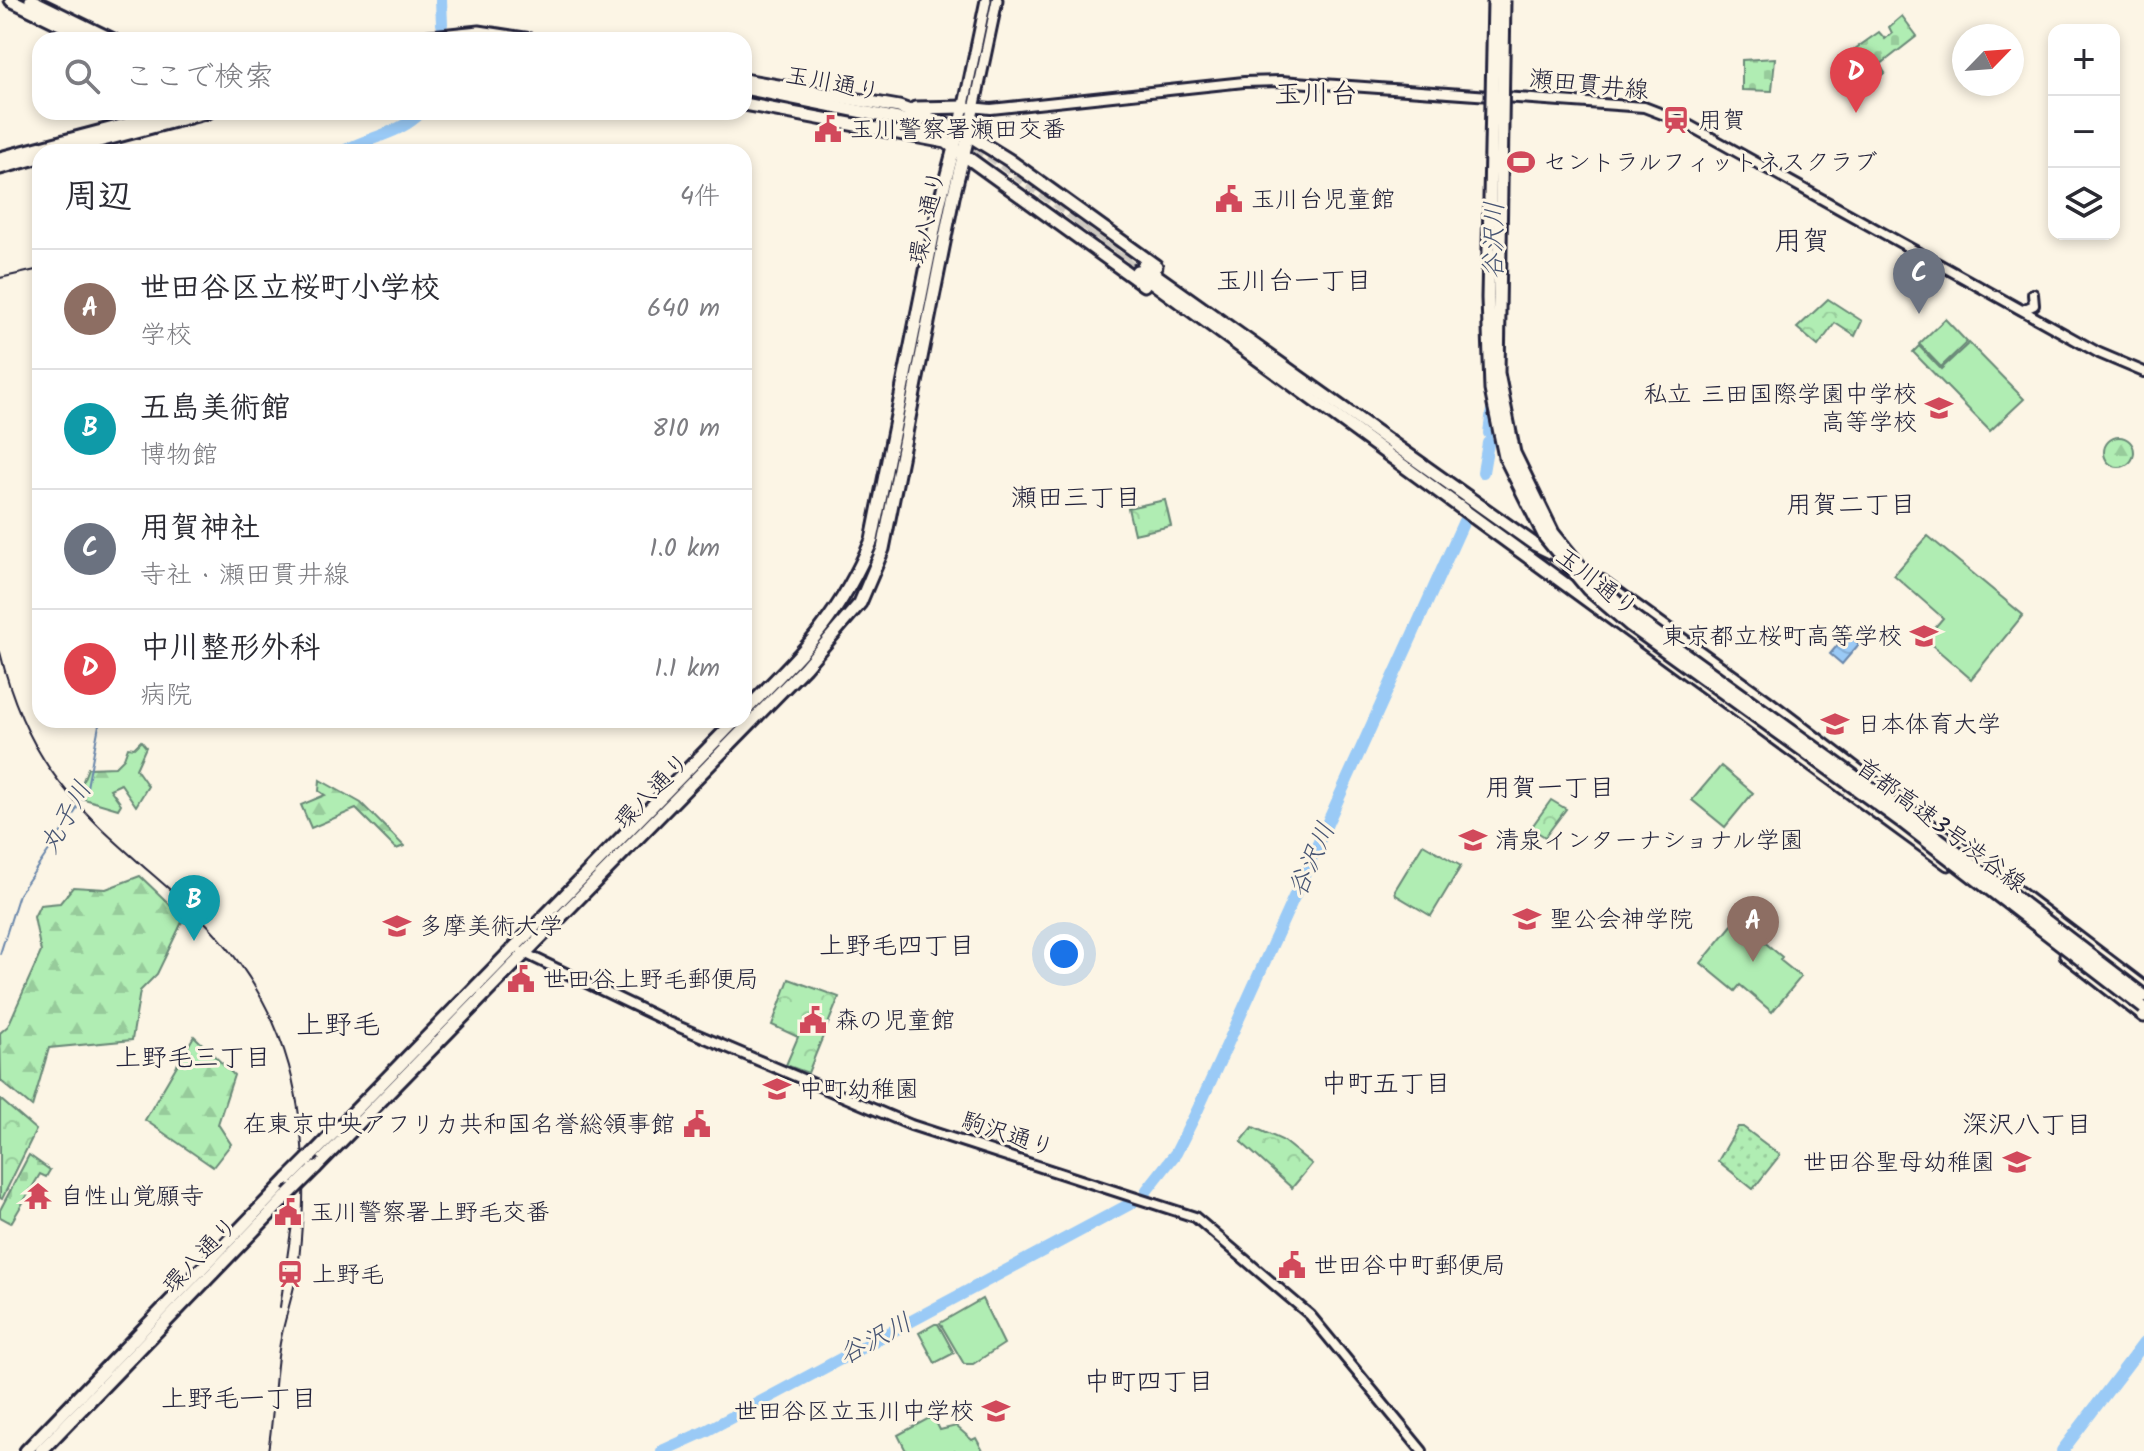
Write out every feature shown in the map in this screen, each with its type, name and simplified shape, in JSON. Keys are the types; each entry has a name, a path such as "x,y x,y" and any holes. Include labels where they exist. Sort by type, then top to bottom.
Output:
{"highway":[{"path":"11,0 77,32"},
{"path":"31,0 97,32"},
{"name":"首都高速3号渋谷線","path":"1494,0 1487,311 1491,390 1505,457 1545,537 1588,589 1630,625 1901,821 2144,1008"},
{"name":"首都高速3号渋谷線","path":"1504,0 1498,373 1514,453 1553,533 1583,570 1635,618 1905,813 2144,996"},
{"path":"752,81 899,107 971,107"},
{"name":"玉川通り","path":"752,90 913,124"},
{"name":"玉川通り","path":"752,97 913,124"},
{"path":"752,105 964,131 1165,273 1206,317"},
{"path":"899,107 913,124 958,150 1187,316 1206,317"},
{"path":"53,144 144,120"},
{"path":"88,144 178,120"},
{"name":"環八通り","path":"752,703 834,616 860,571 872,540 964,131"},
{"path":"0,158 32,150"},
{"name":"環八通り","path":"752,712 850,617 879,560 958,175 958,150"},
{"path":"0,168 32,159"},
{"path":"997,178 997,164 1009,160"},
{"path":"958,175 967,166 979,165"},
{"name":"玉川通り","path":"1140,269 1671,665 1938,856 2144,1016"},
{"name":"玉川通り","path":"1206,317 1534,544 1579,565 1752,690 2144,988"},
{"name":"環八通り","path":"26,1451 288,1179 519,950 736,728"},
{"name":"環八通り","path":"41,1451 316,1167 519,950"}],"main road":[{"name":"環八通り","path":"971,107 986,0"},
{"name":"環八通り","path":"964,131 997,0"},
{"name":"瀬田貫井線","path":"971,107 991,109 1244,82 1281,81 1644,107 1683,122 2025,309 2099,353 2144,372"},
{"path":"2025,309 2034,305 2033,294"},
{"name":"駒沢通り","path":"519,950 670,1023 911,1125 1195,1217 1310,1315 1422,1451"}],"green space":[{"path":"1902,16 1917,36 1880,65 1885,73 1872,81 1852,51 1879,32 1885,39 1892,33 1889,27"},
{"path":"1775,58 1772,91 1742,90 1742,60"},
{"path":"1828,299 1862,321 1855,336 1835,323 1818,346 1797,328"},
{"path":"1945,319 1967,342 1941,367 1919,344"},
{"path":"1969,343 2024,399 1990,431 1913,352 1919,346 1941,369"},
{"path":"2119,437 2130,441 2134,452 2130,463 2119,467 2108,463 2104,452 2108,441"},
{"path":"1165,500 1171,526 1134,534 1128,508"},
{"path":"1928,536 2023,615 1971,679 1925,639 1943,618 1894,575"},
{"path":"141,741 146,747 136,769 148,786 136,806 121,784 110,789 121,804 118,809 84,799 79,791 88,768 115,767 124,758 128,747 134,748"},
{"path":"1721,766 1753,793 1725,827 1692,800"},
{"path":"320,780 361,803 404,846 396,849 356,809 311,828 301,805 325,795 319,791"},
{"path":"1551,800 1566,809 1545,837 1531,828"},
{"path":"1423,844 1461,866 1431,916 1396,895 1395,890"},
{"path":"140,876 184,918 157,974 140,991 132,1040 49,1048 32,1107 1,1081 0,1033 8,1026 41,952 34,917 40,905 60,903 73,887 106,889"},
{"path":"1737,919 1801,977 1772,1012 1740,985 1735,991 1701,963"},
{"path":"789,979 839,997 808,1073 786,1065 798,1037 772,1025"},
{"path":"194,1036 234,1075 218,1124 231,1144 213,1167 145,1120"},
{"path":"0,1099 36,1130 2,1199 0,1198"},
{"path":"1253,1127 1282,1140 1312,1164 1292,1188 1241,1142"},
{"path":"1738,1127 1743,1127 1780,1155 1753,1189 1718,1161"},
{"path":"29,1155 50,1170 46,1177 40,1174 11,1223 0,1217 0,1210"},
{"path":"982,1299 1004,1344 973,1364 964,1364 940,1323"},
{"path":"938,1324 954,1353 935,1363 919,1333"},
{"path":"2144,1337 2144,1347 2098,1407 2093,1403"},
{"path":"933,1416 940,1430 956,1426 972,1440 976,1438 983,1451 906,1451 898,1435"}],"water":[{"path":"1847,634 1859,644 1842,664 1830,654"}],"waterway":[{"name":"丸子川","path":"441,0 442,24"},
{"path":"359,144 412,120"},
{"name":"谷沢川","path":"1489,433 1493,402"},
{"name":"谷沢川","path":"1483,472 1488,443"},
{"name":"谷沢川","path":"1147,1190 1176,1153 1198,1109 1464,521"},
{"name":"丸子川","path":"0,954 19,894 75,812 87,787 98,728"},
{"name":"谷沢川","path":"662,1451 706,1431 1132,1203"},
{"path":"2062,1451 2144,1343"}],"tunnel":[{"path":"913,122 950,135 990,155 1143,266"},
{"path":"1073,224 1137,271"}],"railway":[{"path":"0,278 32,271"},
{"path":"0,652 13,696 29,734 48,766 94,821 185,903 222,941 251,981 273,1022 289,1066 299,1111 303,1208 298,1270 278,1356 268,1451"},
{"path":"280,1307 292,1224"}],"place":[{"name":"中川整形外科","path":"1856,113"},
{"name":"用賀","path":"1676,120"},
{"name":"玉川警察署瀬田交番","path":"828,129"},
{"name":"セントラルフィットネスクラブ","path":"1521,162"},
{"name":"玉川台児童館","path":"1229,199"},
{"name":"用賀神社","path":"1919,314"},
{"name":"私立 三田国際学園中学校 高等学校","path":"1939,408"},
{"name":"東京都立桜町高等学校","path":"1924,636"},
{"name":"日本体育大学","path":"1835,724"},
{"name":"清泉インターナショナル学園","path":"1473,840"},
{"name":"聖公会神学院","path":"1527,919"},
{"name":"多摩美術大学","path":"397,926"},
{"name":"五島美術館","path":"194,941"},
{"name":"世田谷区立桜町小学校","path":"1753,962"},
{"name":"世田谷上野毛郵便局","path":"521,979"},
{"name":"森の児童館","path":"813,1020"},
{"name":"中町幼稚園","path":"777,1089"},
{"name":"在東京中央アフリカ共和国名誉総領事館","path":"697,1124"},
{"name":"世田谷聖母幼稚園","path":"2017,1162"},
{"name":"自性山覚願寺","path":"38,1196"},
{"name":"玉川警察署上野毛交番","path":"288,1212"},
{"name":"世田谷中町郵便局","path":"1292,1265"},
{"name":"上野毛","path":"290,1274"},
{"name":"世田谷区立玉川中学校","path":"996,1411"}],"district":[{"name":"玉川台","path":"1316,93"},
{"name":"用賀","path":"1802,240"},
{"name":"玉川台一丁目","path":"1294,280"},
{"name":"瀬田三丁目","path":"1076,497"},
{"name":"用賀二丁目","path":"1851,504"},
{"name":"用賀一丁目","path":"1550,787"},
{"name":"上野毛四丁目","path":"897,945"},
{"name":"上野毛","path":"338,1024"},
{"name":"上野毛三丁目","path":"193,1057"},
{"name":"中町五丁目","path":"1386,1083"},
{"name":"深沢八丁目","path":"2027,1124"},
{"name":"中町四丁目","path":"1149,1381"},
{"name":"上野毛一丁目","path":"239,1398"}]}
